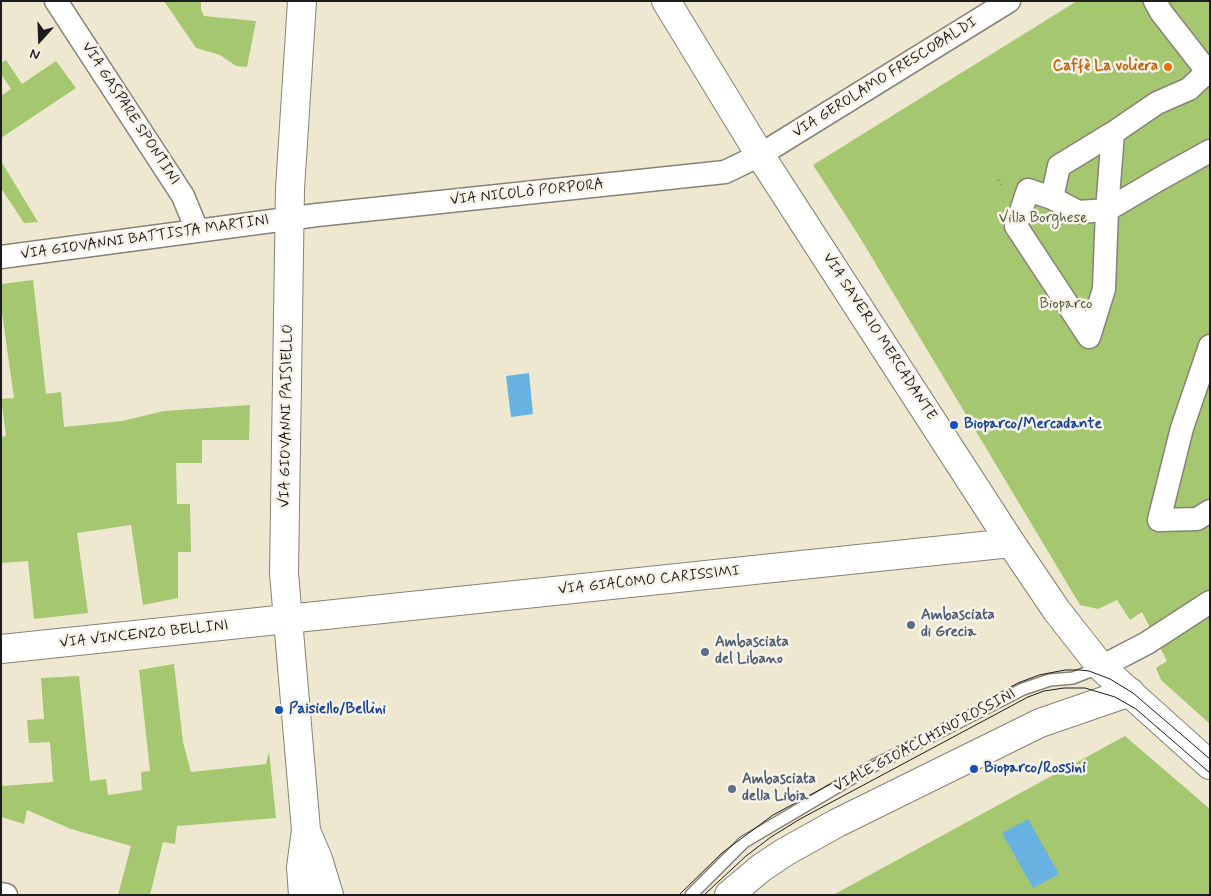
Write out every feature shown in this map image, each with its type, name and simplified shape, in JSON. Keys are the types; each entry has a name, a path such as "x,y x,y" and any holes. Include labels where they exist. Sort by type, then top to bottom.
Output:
{"street":[{"name":"VIA GASPARE SPONTINI","path":"56,1 183,196 197,230"},
{"name":"VIA GIOVANNI PAISIELLO","path":"302,1 290,189 284,573 306,830 301,867 303,895"},
{"name":"VIA SAVERIO MERCADANTE","path":"666,1 760,155 1011,543 1070,629 1101,667 1210,765"},
{"name":"VIA GEROLAMO FRESCOBALDI","path":"760,155 1009,1"},
{"path":"1052,198 1059,166 1157,103 1189,89 1209,73 1161,12 1155,1"},
{"path":"1113,133 1107,210 1104,289 1089,337 1016,226 1028,190 1052,198 1078,212 1107,210 1210,152"},
{"name":"VIA NICOLÒ PORPORA","path":"290,218 725,172 760,155"},
{"name":"VIA GIOVANNI BATTISTA MARTINI","path":"1,257 290,218"},
{"path":"1210,346 1182,428 1160,520 1197,519 1210,511"},
{"name":"VIA GIACOMO CARISSIMI","path":"287,620 1011,543"},
{"path":"1101,667 1147,643 1210,602"},
{"name":"VIA VINCENZO BELLINI","path":"1,649 287,620"},
{"name":"VIALE GIOACCHINO ROSSINI","path":"729,895 761,868 785,852 837,823 1040,723 1130,692"},
{"name":"VIA GIOVANNI PAISIELLO","path":"306,830 318,859 328,895"},
{"path":"1,894 6,895"}],"lane":[{"name":"VIALE GIOACCHINO ROSSINI","path":"692,895 744,842 871,767 1023,690 1050,680 1073,678 1101,667"}],"green space":[{"path":"164,1 201,1 201,9 204,16 256,21 247,67 236,66 220,55 196,48"},
{"name":"Bioparco","path":"1077,1 1210,1 1210,724 1161,680 1156,668 1167,661 1142,612 1130,620 1117,600 1098,609 1080,605 859,236 813,165"},
{"path":"6,60 22,84 56,61 76,88 1,138 1,96 11,89 1,74 1,63"},
{"path":"1,161 38,222 24,223 1,188"},
{"path":"33,280 46,394 61,392 64,427 122,421 164,411 250,405 249,440 202,440 202,463 176,463 177,504 190,504 191,552 178,552 178,598 143,605 131,525 77,533 88,613 34,619 28,561 1,563 1,437 6,436 1,399 14,398 1,306 1,284"},
{"path":"174,664 183,742 191,772 266,764 269,751 276,818 177,826 175,844 163,842 150,895 118,895 131,846 71,829 27,810 24,824 1,817 1,776 3,786 53,782 50,742 29,743 27,720 44,719 41,678 79,676 90,781 106,779 108,795 142,790 141,772 150,771 139,670"},
{"path":"1125,736 1210,809 1210,895 833,895"}],"water":[{"path":"529,373 533,414 511,417 506,376"},
{"path":"1028,819 1059,874 1033,888 1002,833"}],"tram line":[{"path":"679,895 722,853 773,815 1018,683 1039,675 1065,670 1080,670 1089,671 1110,679 1133,693 1210,759"},
{"path":"704,895 746,856 771,837 800,819 1028,697 1044,691 1064,688 1085,688 1115,697 1136,709 1210,773"}],"place":[{"name":"Caffè La voliera","path":"1168,67"},
{"name":"Bioparco/Mercadante","path":"954,425"},
{"name":"Ambasciata di Grecia","path":"911,625"},
{"name":"Ambasciata del Libano","path":"705,652"},
{"name":"Paisiello/Bellini","path":"279,710"},
{"name":"Bioparco/Rossini","path":"974,769"},
{"name":"Ambasciata della Libia","path":"732,789"}],"park label":[{"name":"Villa Borghese","path":"1043,219"}]}
